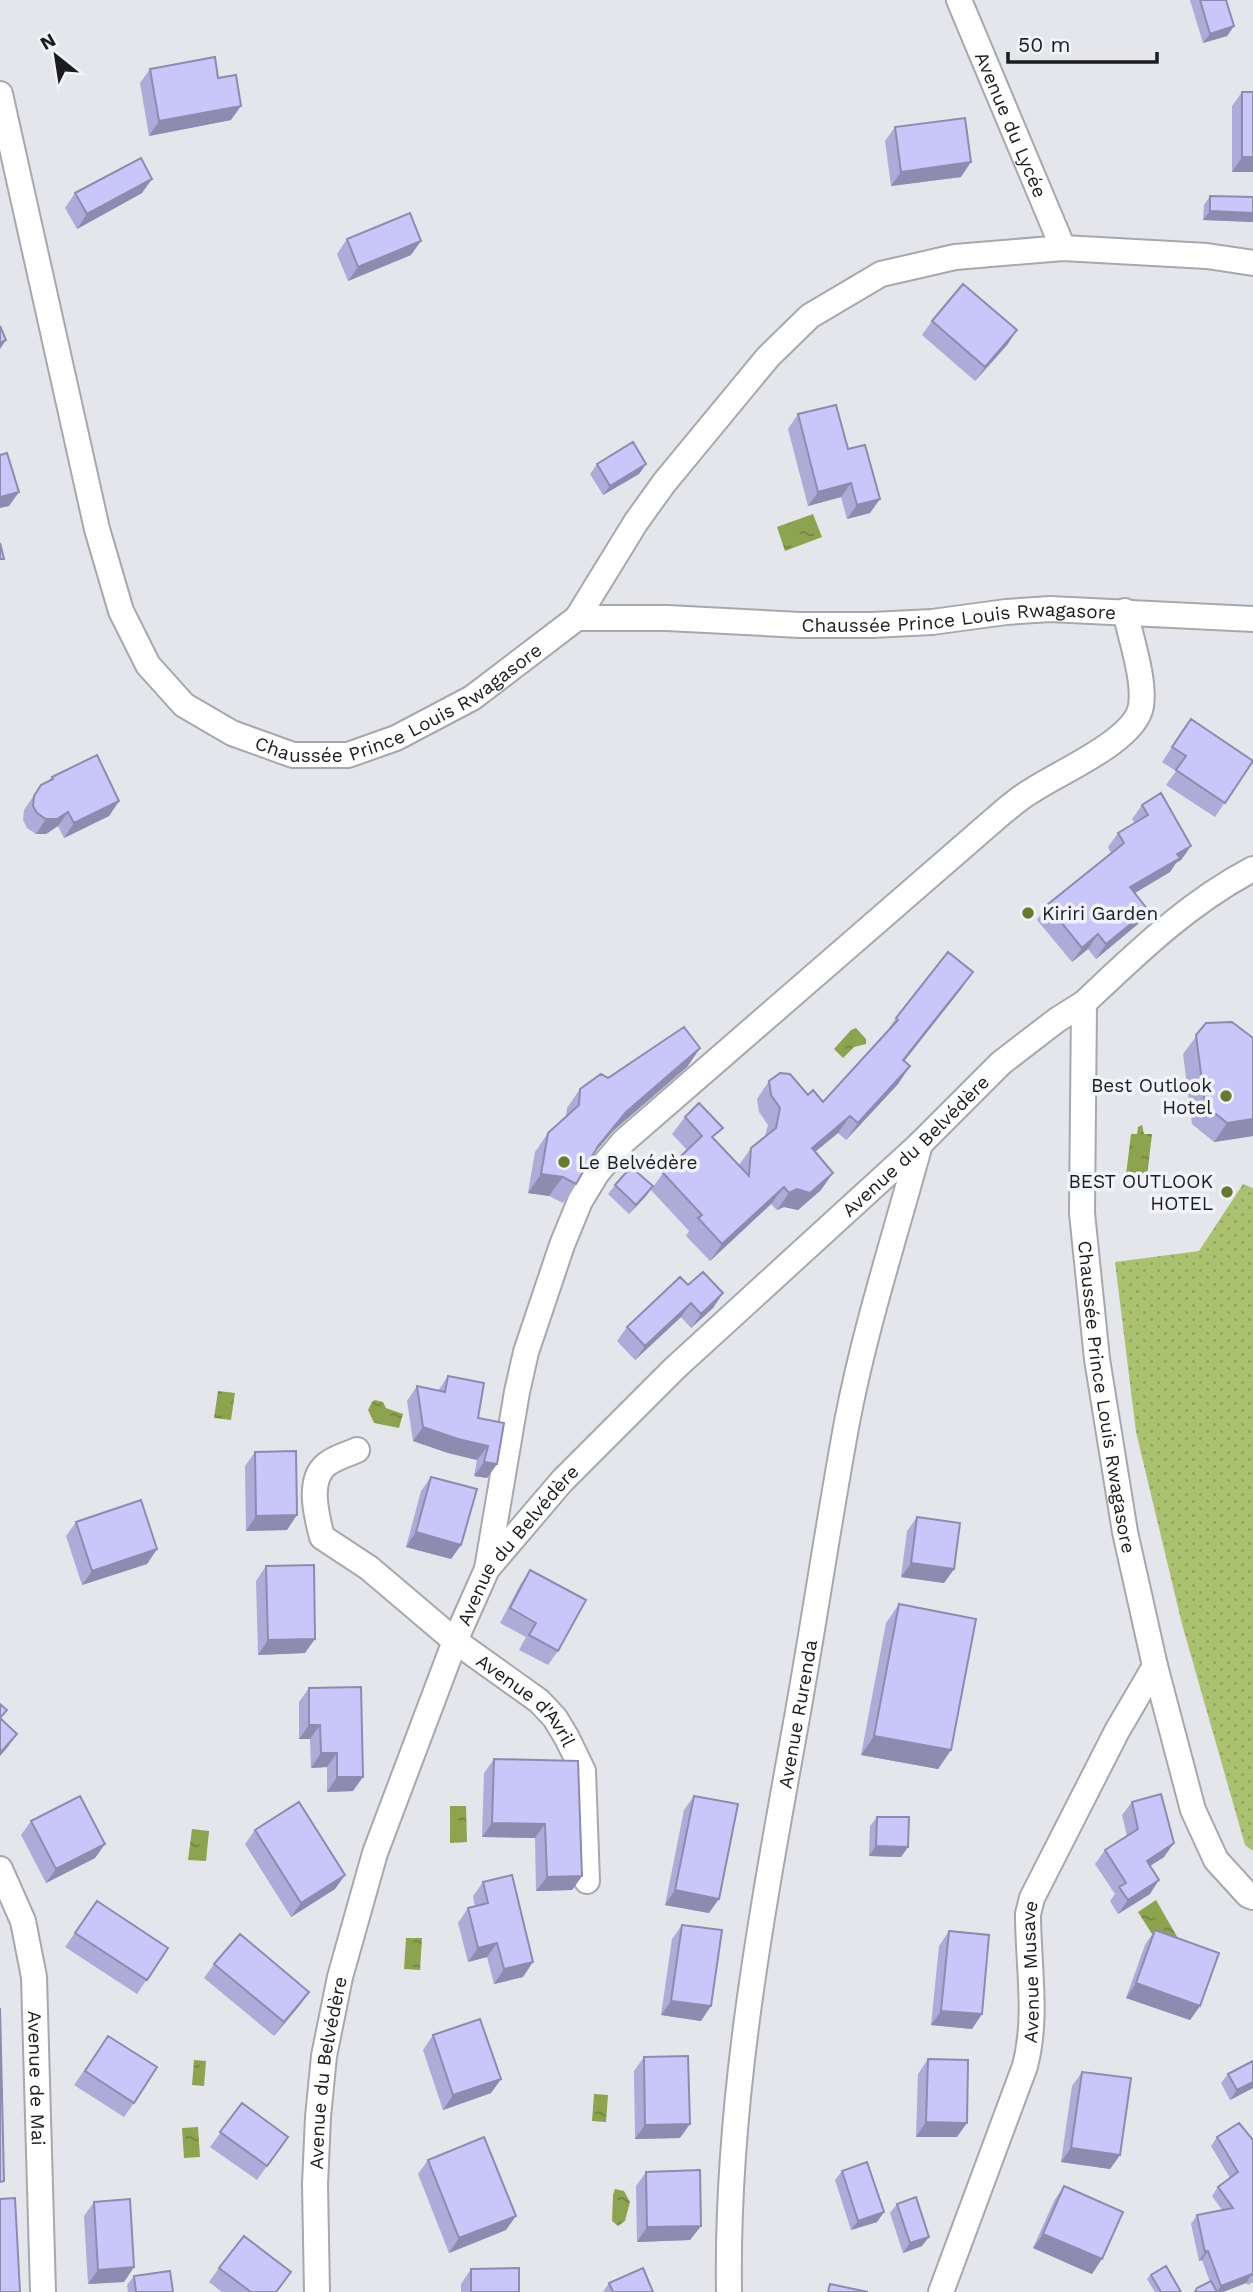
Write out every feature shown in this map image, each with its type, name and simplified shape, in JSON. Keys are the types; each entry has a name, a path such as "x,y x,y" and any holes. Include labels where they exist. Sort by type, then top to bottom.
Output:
{"street":[{"name":"Avenue du Lycée","path":"959,0 1063,248"},
{"name":"Chaussée Prince Louis Rwagasore","path":"0,94 97,529 121,611 148,665 184,705 232,733 293,755 348,755 396,738 472,698 577,618 667,618 800,625 872,625 932,622 1050,609 1253,619"},
{"path":"577,618 636,522 664,483 768,357 810,316 881,274 955,257 1063,248 1207,256 1253,263"},
{"path":"487,1569 526,1352 562,1245 580,1201 597,1173 624,1141 1003,812 1030,791 1114,741 1131,726 1141,709 1142,688 1125,611"},
{"path":"1084,1003 1176,919 1217,888 1253,869"},
{"name":"Chaussée Prince Louis Rwagasore","path":"1084,1003 1082,1213 1095,1345 1125,1532 1155,1666 1194,1810 1216,1860 1248,1895 1253,1897"},
{"name":"Avenue du Belvédère","path":"317,2292 315,2184 318,2117 324,2056 332,2014 352,1929 375,1853 455,1641 487,1569 562,1481 676,1368 920,1144 1000,1063 1084,1003"},
{"name":"Avenue Rurenda","path":"729,2292 728,2214 738,2092 763,1905 847,1421 920,1144"},
{"name":"Avenue d'Avril","path":"357,1450 328,1463 317,1477 314,1501 322,1537 369,1568 455,1641 539,1701 555,1718 583,1771 587,1881"},
{"name":"Avenue Musave","path":"941,2292 1025,2066 1032,2040 1028,1914 1032,1898 1118,1731 1155,1666"},
{"name":"Avenue de Mai","path":"0,1869 23,1921 34,1977 43,2292"}],"shaded area":[{"path":"1243,1184 1253,1188 1253,1851 1245,1845 1182,1624 1136,1432 1115,1262 1199,1251"}],"water":[{"path":"813,514 822,537 785,551 777,527"},
{"path":"856,1028 866,1039 866,1044 854,1047 843,1058 834,1049"},
{"path":"1142,1125 1144,1134 1152,1134 1147,1177 1126,1175 1131,1134 1137,1134 1138,1127"},
{"path":"218,1391 235,1393 231,1420 214,1418"},
{"path":"375,1400 383,1402 386,1408 403,1414 399,1428 374,1423 368,1410"},
{"path":"450,1806 466,1806 467,1842 450,1843"},
{"path":"192,1829 209,1831 206,1861 188,1860"},
{"path":"1156,1900 1179,1940 1152,1934 1138,1912"},
{"path":"406,1938 422,1938 420,1970 404,1969"},
{"path":"194,2060 206,2061 204,2086 192,2085"},
{"path":"594,2094 608,2095 606,2122 592,2121"},
{"path":"198,2127 200,2157 184,2158 182,2128"},
{"path":"615,2189 624,2191 630,2202 625,2221 618,2226 612,2221"}],"building":[{"path":"1200,0 1226,0 1234,26 1210,34"},
{"path":"215,57 218,78 236,75 241,106 159,121 150,69"},
{"path":"1242,92 1253,92 1253,157 1242,157"},
{"path":"965,118 971,162 901,172 895,127"},
{"path":"141,158 152,179 87,214 75,193"},
{"path":"1210,196 1253,197 1253,213 1210,211"},
{"path":"410,213 421,241 358,267 347,239"},
{"path":"963,284 1017,330 985,367 932,321"},
{"path":"0,326 6,340 0,343"},
{"path":"836,405 848,449 865,445 880,499 857,505 851,483 818,492 798,414"},
{"path":"633,442 646,464 610,486 597,464"},
{"path":"7,453 19,492 0,497 0,455"},
{"path":"0,543 4,559 0,559"},
{"path":"1191,719 1253,761 1225,803 1176,770 1186,756 1172,747"},
{"path":"97,755 119,801 74,823 68,812 57,819 46,819 37,813 33,806 34,796 41,785"},
{"path":"1161,793 1191,846 1177,854 1180,858 1130,887 1148,910 1106,944 1098,934 1082,948 1047,905 1124,843 1118,833 1148,815 1142,805"},
{"path":"948,952 973,972 903,1060 910,1066 858,1123 850,1116 812,1148 833,1173 810,1193 797,1189 789,1193 784,1187 722,1244 698,1218 702,1215 663,1173 702,1136 685,1117 699,1103 723,1128 712,1137 749,1176 751,1148 776,1128 780,1108 771,1095 769,1081 780,1073 790,1074 808,1095 813,1090 823,1102 898,1020 896,1018"},
{"path":"1232,1022 1253,1038 1253,1119 1227,1123 1205,1105 1196,1035 1206,1023"},
{"path":"684,1027 700,1048 626,1112 598,1146 576,1184 563,1177 541,1174 548,1133 579,1105 580,1089 601,1074 608,1078"},
{"path":"631,1167 653,1186 636,1205 615,1185"},
{"path":"703,1272 723,1293 701,1314 691,1303 645,1346 627,1327 680,1277 688,1285"},
{"path":"448,1376 484,1383 478,1418 504,1423 497,1464 484,1462 488,1446 423,1427 417,1386 445,1392"},
{"path":"296,1451 297,1515 256,1516 255,1452"},
{"path":"431,1477 477,1489 461,1545 416,1532"},
{"path":"141,1500 157,1549 92,1571 76,1522"},
{"path":"917,1517 960,1523 954,1569 911,1563"},
{"path":"314,1565 315,1639 268,1640 266,1566"},
{"path":"530,1570 586,1600 558,1651 529,1635 536,1623 510,1608"},
{"path":"899,1604 976,1619 951,1750 874,1736"},
{"path":"361,1687 363,1777 337,1777 337,1753 321,1753 320,1725 309,1725 309,1688"},
{"path":"0,1704 7,1710 0,1718"},
{"path":"0,1718 17,1734 0,1753"},
{"path":"494,1759 578,1761 582,1876 547,1877 545,1824 492,1823"},
{"path":"1161,1794 1174,1843 1147,1861 1159,1880 1128,1900 1119,1887 1126,1883 1105,1850 1138,1829 1132,1802"},
{"path":"80,1796 105,1844 56,1869 31,1821"},
{"path":"694,1796 738,1804 719,1899 675,1890"},
{"path":"299,1802 345,1875 301,1903 255,1830"},
{"path":"877,1817 909,1817 908,1847 876,1846"},
{"path":"512,1875 533,1962 504,1969 497,1943 478,1948 468,1908 488,1903 483,1882"},
{"path":"97,1901 168,1948 147,1980 75,1933"},
{"path":"682,1925 722,1930 711,2006 671,2001"},
{"path":"1155,1930 1219,1953 1200,2006 1136,1983"},
{"path":"949,1931 989,1935 982,2014 941,2011"},
{"path":"240,1934 309,1992 284,2022 214,1964"},
{"path":"0,2008 4,2181 0,2182"},
{"path":"480,2019 501,2079 453,2095 433,2035"},
{"path":"108,2036 157,2067 134,2103 85,2071"},
{"path":"688,2056 690,2124 645,2125 644,2057"},
{"path":"928,2059 968,2060 967,2123 926,2122"},
{"path":"1253,2061 1253,2082 1237,2090 1228,2074"},
{"path":"1082,2072 1131,2078 1120,2155 1071,2148"},
{"path":"242,2103 288,2137 267,2166 220,2132"},
{"path":"1239,2123 1253,2140 1253,2275 1221,2286 1208,2251 1205,2252 1197,2215 1233,2208 1218,2187 1238,2172 1217,2137"},
{"path":"484,2137 516,2216 459,2238 428,2160"},
{"path":"867,2162 884,2212 858,2221 842,2171"},
{"path":"700,2170 701,2226 647,2227 646,2172"},
{"path":"1064,2186 1123,2212 1102,2259 1043,2234"},
{"path":"916,2197 929,2237 910,2243 897,2204"},
{"path":"15,2198 20,2292 0,2292 0,2199"},
{"path":"130,2199 134,2267 98,2270 94,2202"},
{"path":"244,2236 291,2272 276,2292 251,2292 219,2268"},
{"path":"1166,2266 1181,2292 1161,2292 1151,2275"},
{"path":"519,2268 519,2292 471,2292 471,2269"},
{"path":"643,2268 653,2292 613,2292 609,2283"},
{"path":"170,2271 173,2292 136,2292 134,2276"},
{"path":"1211,2281 1217,2292 1195,2292 1197,2288"},
{"path":"830,2284 868,2292 828,2292"}],"place":[{"name":"Kiriri Garden","path":"1028,913"},
{"name":"Best Outlook Hotel","path":"1226,1096"},
{"name":"Le Belvédère","path":"564,1162"},
{"name":"BEST OUTLOOK HOTEL","path":"1227,1192"}]}
